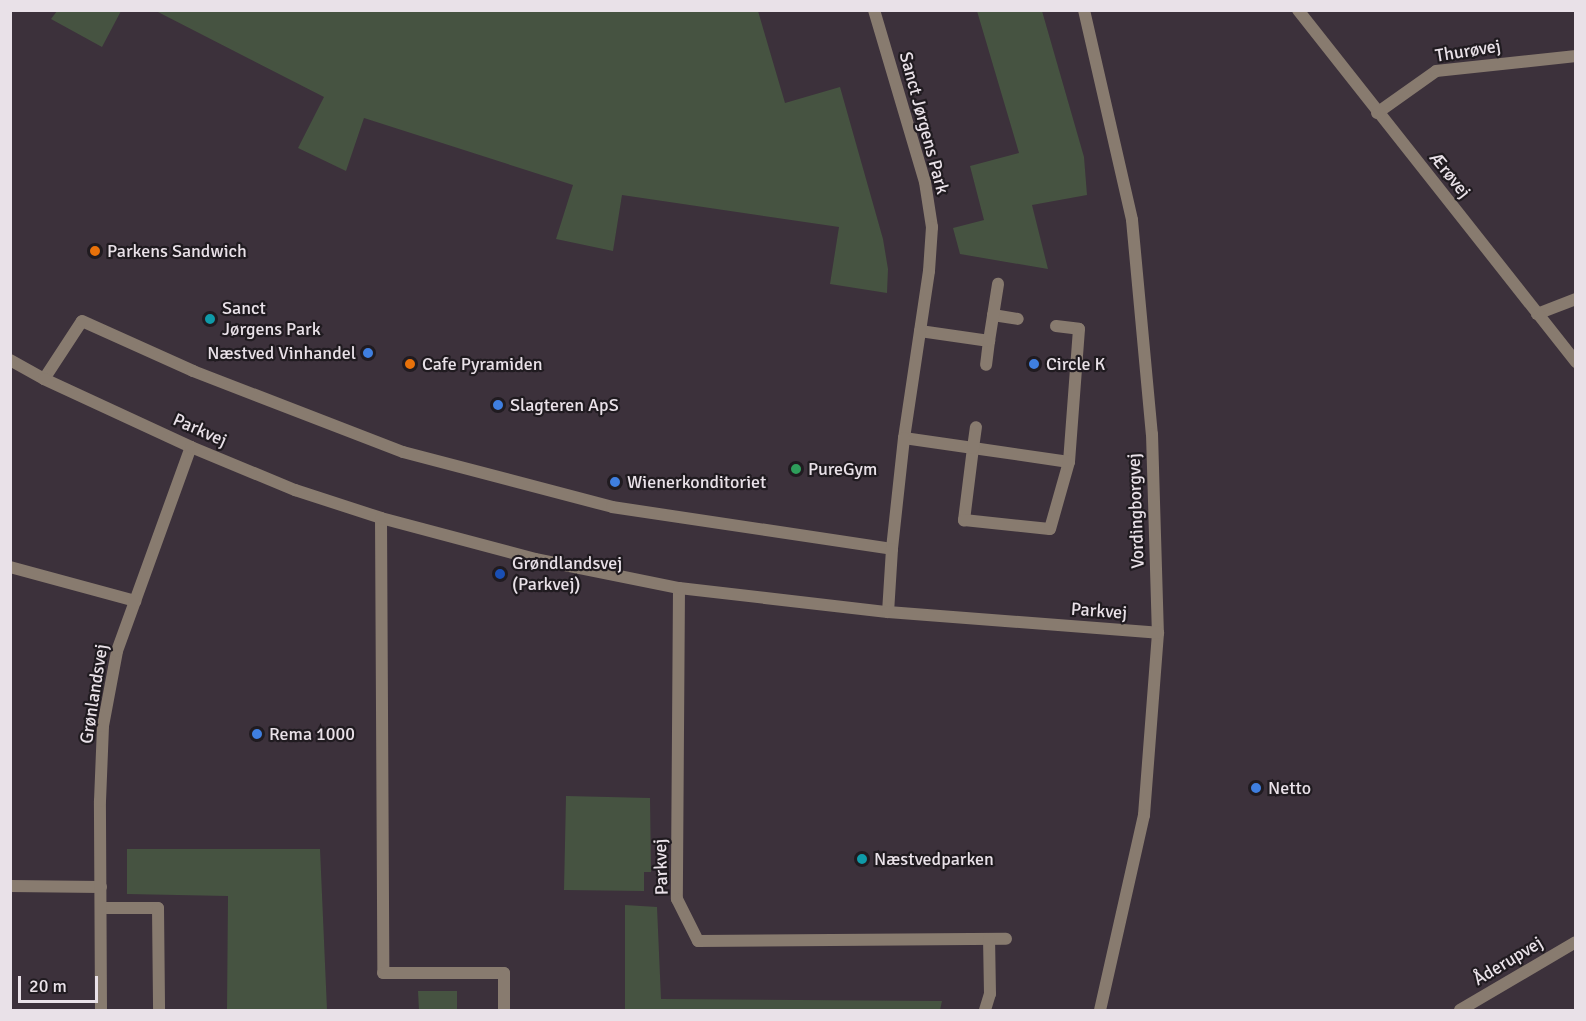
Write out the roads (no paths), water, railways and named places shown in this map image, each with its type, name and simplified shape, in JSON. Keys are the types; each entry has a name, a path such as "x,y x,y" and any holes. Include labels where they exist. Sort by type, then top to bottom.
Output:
{"street":[{"name":"Sanct Jørgens Park","path":"874,10 925,182 932,227 929,271 904,438 888,612"},
{"name":"Vordingborgvej","path":"1084,10 1132,220 1152,434 1158,633 1144,815 1100,1011"},
{"name":"Ærøvej","path":"1298,10 1575,362"},
{"name":"Thurøvej","path":"1377,113 1436,71 1575,56"},
{"path":"986,365 998,284"},
{"path":"1537,314 1575,299"},
{"path":"993,315 1018,319"},
{"path":"45,379 82,321 193,371 403,452 612,507 892,549"},
{"path":"921,325 988,341"},
{"path":"976,427 964,520 1050,529 1069,462 1079,329 1056,326"},
{"name":"Parkvej","path":"10,360 45,379 191,447 294,490 381,518 535,559 679,588 888,612 1158,633"},
{"path":"904,438 1069,462"},
{"name":"Grønlandsvej","path":"101,1011 100,801 104,726 117,651 191,447"},
{"path":"381,518 382,973 504,973 504,1011"},
{"path":"10,567 135,600"},
{"name":"Parkvej","path":"679,588 677,899 698,941 1006,939"},
{"path":"10,886 101,887"},
{"path":"101,908 158,908 159,1011"},
{"path":"985,1011 990,994 989,939"},
{"name":"Åderupvej","path":"1460,1011 1575,942"}],"place":[{"name":"Parkens Sandwich","path":"95,251"},
{"name":"Sanct Jørgens Park","path":"210,319"},
{"name":"Næstved Vinhandel","path":"368,353"},
{"name":"Cafe Pyramiden","path":"410,364"},
{"name":"Circle K","path":"1034,364"},
{"name":"Slagteren ApS","path":"498,405"},
{"name":"PureGym","path":"796,469"},
{"name":"Wienerkonditoriet","path":"615,482"},
{"name":"Grøndlandsvej (Parkvej)","path":"500,574"},
{"name":"Rema 1000","path":"257,734"},
{"name":"Netto","path":"1256,788"},
{"name":"Næstvedparken","path":"862,859"}]}
